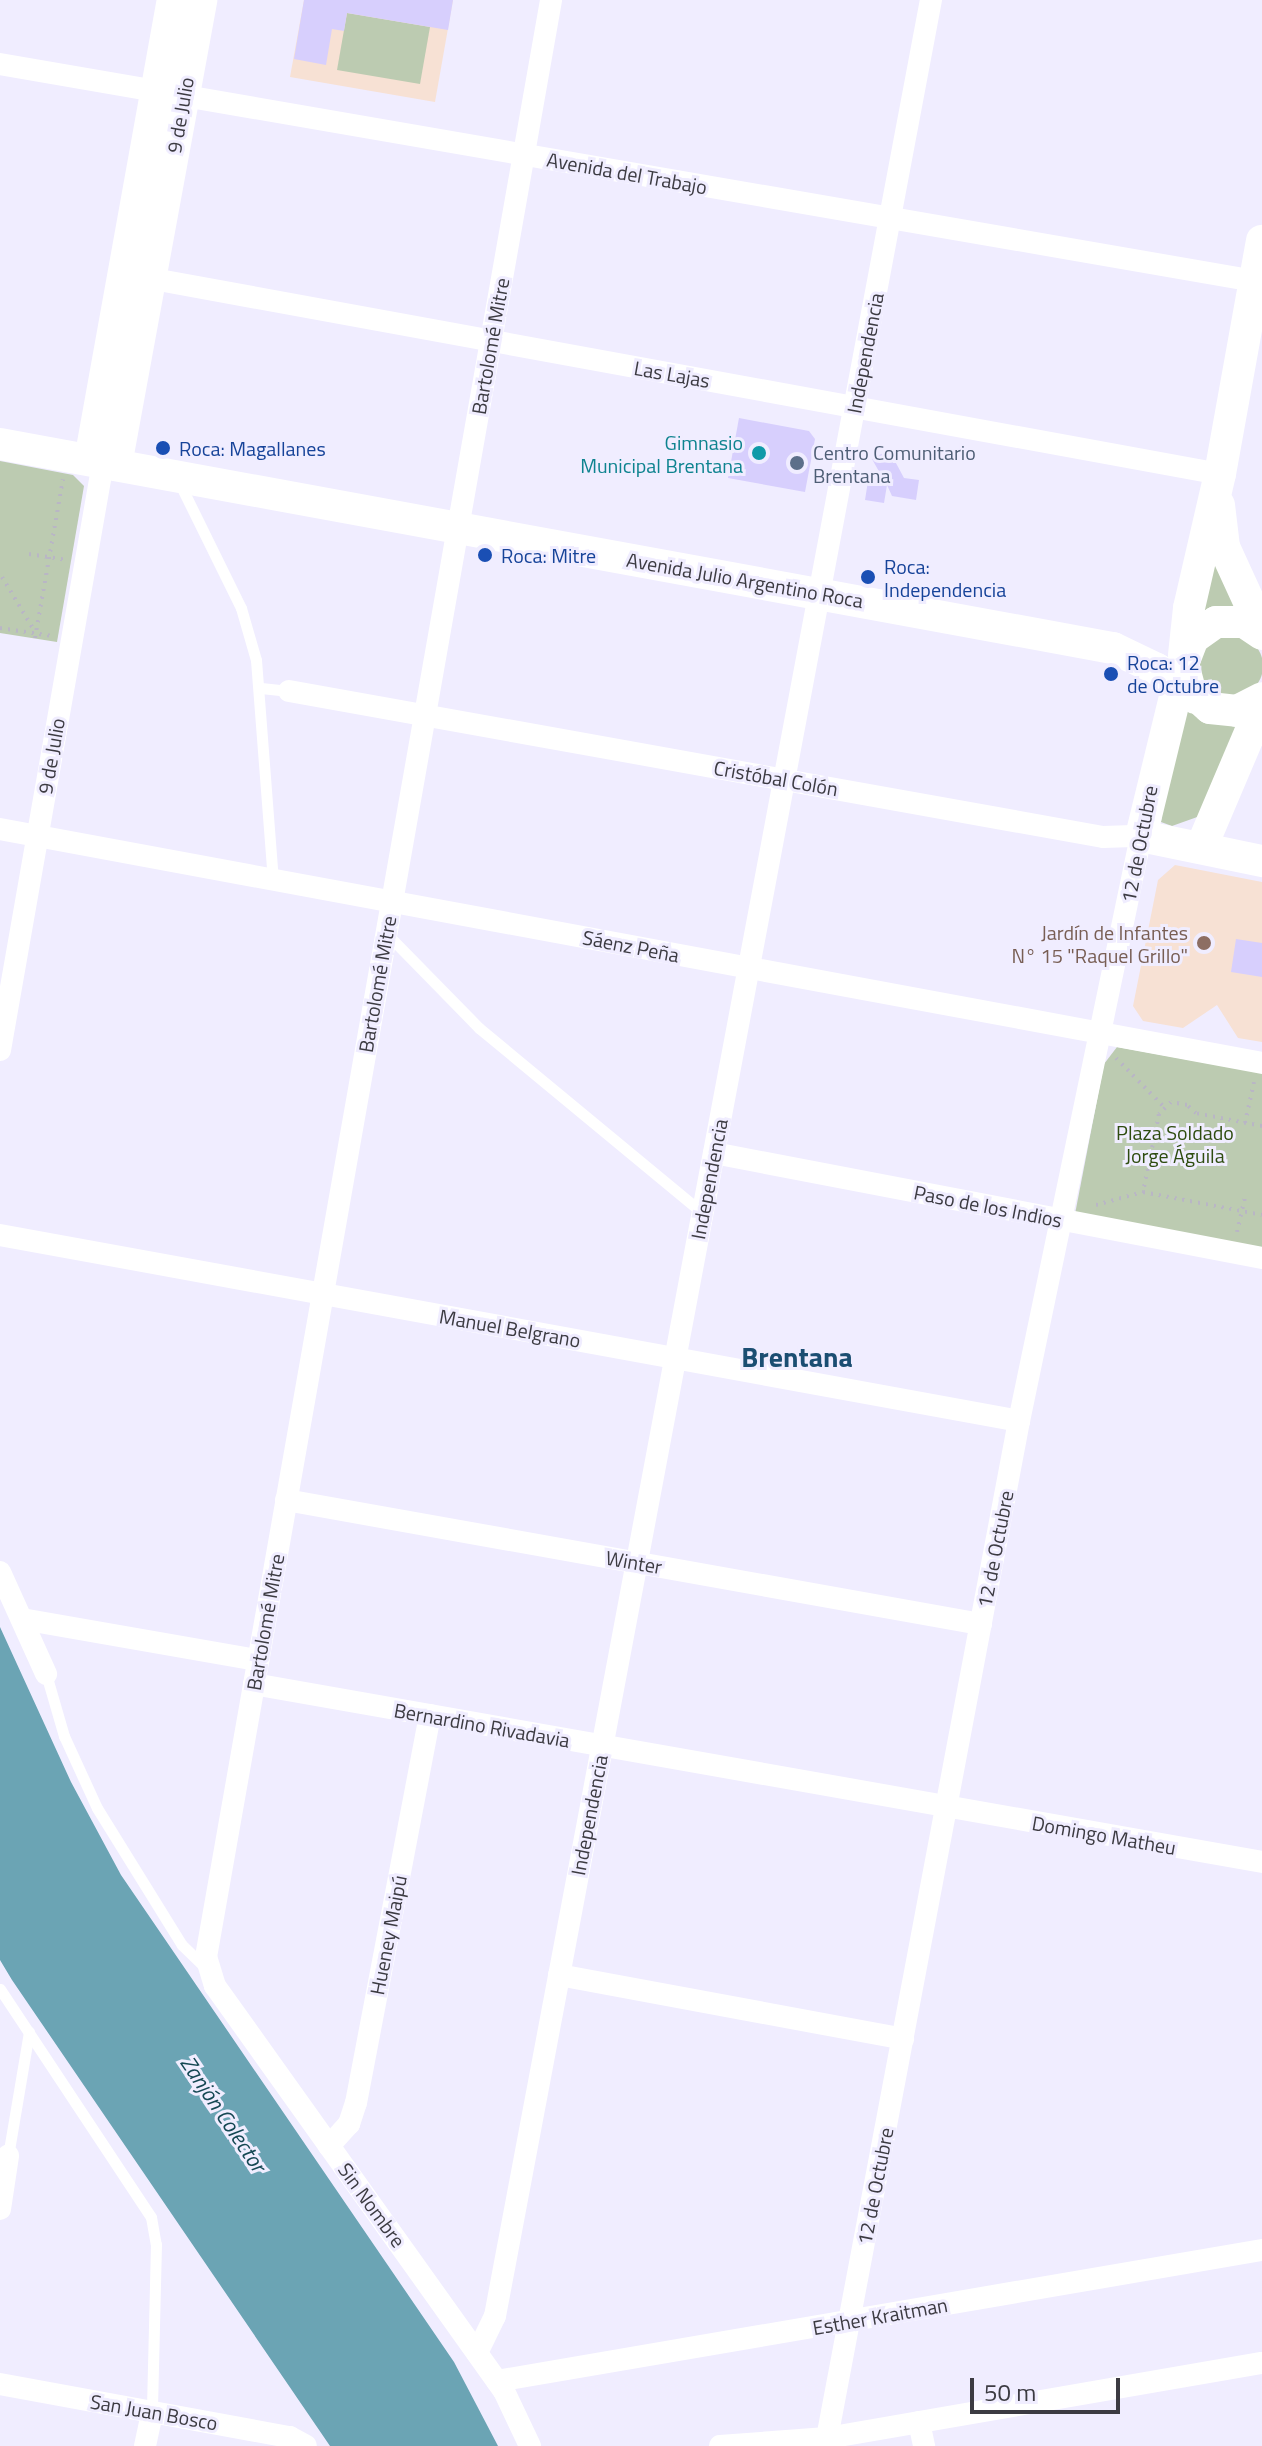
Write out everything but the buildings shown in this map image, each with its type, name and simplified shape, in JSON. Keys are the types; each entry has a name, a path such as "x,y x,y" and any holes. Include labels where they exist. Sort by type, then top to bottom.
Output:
{"main road":[{"name":"9 de Julio","path":"170,94 173,0"},
{"name":"9 de Julio","path":"93,465 137,276 170,94 201,0"},
{"name":"12 de Octubre","path":"1141,836 1188,661 1262,241"},
{"name":"Avenida Julio Argentino Roca","path":"0,444 93,465 176,476 1113,648 1159,646 1188,661"},
{"name":"12 de Octubre","path":"1220,474 1222,540 1262,632"},
{"name":"12 de Octubre","path":"1188,661 1216,622 1235,620 1262,632"},
{"path":"1188,661 1228,712 1262,701"},
{"path":"1201,848 1262,701"},
{"name":"Cristóbal Colón","path":"1141,836 1262,861"}],"street":[{"name":"Bartolomé Mitre","path":"207,1968 258,1660 551,0"},
{"name":"Independencia","path":"477,2353 495,2316 931,0"},
{"name":"Avenida del Trabajo","path":"0,64 1255,281"},
{"name":"Las Lajas","path":"137,276 1220,474"},
{"name":"9 de Julio","path":"0,1050 37,836 93,465"},
{"name":"Cristóbal Colón","path":"289,691 1103,837 1141,836"},
{"name":"Sáenz Peña","path":"0,829 1100,1033 1258,1071"},
{"name":"12 de Octubre","path":"827,2438 1019,1421 1141,836"},
{"name":"Paso de los Indios","path":"714,1153 1262,1258"},
{"name":"Manuel Belgrano","path":"0,1235 1019,1421"},
{"name":"Winter","path":"286,1500 981,1624"},
{"path":"0,1572 46,1674"},
{"path":"22,1619 258,1660"},
{"name":"Bernardino Rivadavia","path":"254,1684 946,1808"},
{"name":"Hueney Maipú","path":"329,2146 349,2124 356,2103 430,1715"},
{"name":"Domingo Matheu","path":"946,1808 1262,1862"},
{"name":"Sin Nombre","path":"207,1968 329,2146 497,2381 530,2446"},
{"path":"559,1975 903,2039"},
{"path":"0,2209 8,2156"},
{"name":"Esther Kraitman","path":"497,2381 1262,2250"},
{"path":"720,2446 827,2438 1262,2363"},
{"name":"San Juan Bosco","path":"0,2384 290,2437 306,2446"},
{"path":"145,2446 152,2412"},
{"path":"919,2422 924,2446"}],"lane":[{"path":"176,476 241,608 261,688 273,880"},
{"path":"261,688 289,691"},
{"path":"386,933 502,1048 703,1213"},
{"path":"46,1674 64,1736 103,1819 182,1945 207,1968"},
{"path":"0,1989 151,2217 156,2244 152,2412"},
{"path":"8,2156 29,2032"}],"path":[{"path":"36,636 49,557 93,465"},
{"path":"29,554 72,561"},
{"path":"2,577 36,636"},
{"path":"0,628 58,637"},
{"path":"1110,1063 1114,1056 1122,1054"},
{"path":"1114,1056 1165,1108"},
{"path":"1240,1076 1258,1071"},
{"path":"1258,1071 1262,1080"},
{"path":"1245,1123 1258,1071"},
{"path":"1143,1192 1159,1114 1171,1102 1187,1105 1196,1113 1262,1126"},
{"path":"1082,1208 1143,1192 1262,1215"},
{"path":"1236,1238 1245,1197"}],"shaded area":[{"path":"304,0 453,0 435,102 290,77"},
{"name":"Jardín de Infantes N° 15 \"Raquel Grillo\"","path":"1175,865 1262,882 1262,1042 1238,1038 1217,1005 1183,1028 1143,1021 1133,1006 1158,880"}],"green space":[{"path":"347,13 430,27 420,84 337,70"},
{"path":"0,461 73,475 84,486 57,642 0,633"},
{"path":"1210,551 1239,607 1222,606 1201,615"},
{"path":"1231,634 1249,640 1257,648 1263,666 1257,684 1249,692 1231,698 1213,692 1205,684 1199,666 1205,648 1213,640"},
{"path":"1180,696 1242,723 1200,816 1172,826 1161,822"},
{"name":"Plaza Soldado Jorge Águila","path":"1117,1047 1262,1073 1262,1250 1075,1214 1104,1064"}],"water":[{"name":"Zanjón Colector","path":"0,1627 71,1782 121,1875 454,2362 498,2446 330,2446 12,1980 0,1960"}],"place":[{"name":"Roca: Magallanes","path":"163,448"},
{"name":"Gimnasio Municipal Brentana","path":"759,453"},
{"name":"Centro Comunitario Brentana","path":"797,463"},
{"name":"Roca: Mitre","path":"485,555"},
{"name":"Roca: Independencia","path":"868,577"},
{"name":"Roca: 12 de Octubre","path":"1111,674"},
{"name":"Jardín de Infantes N° 15 \"Raquel Grillo\"","path":"1204,943"}],"district":[{"name":"Brentana","path":"797,1357"}]}
